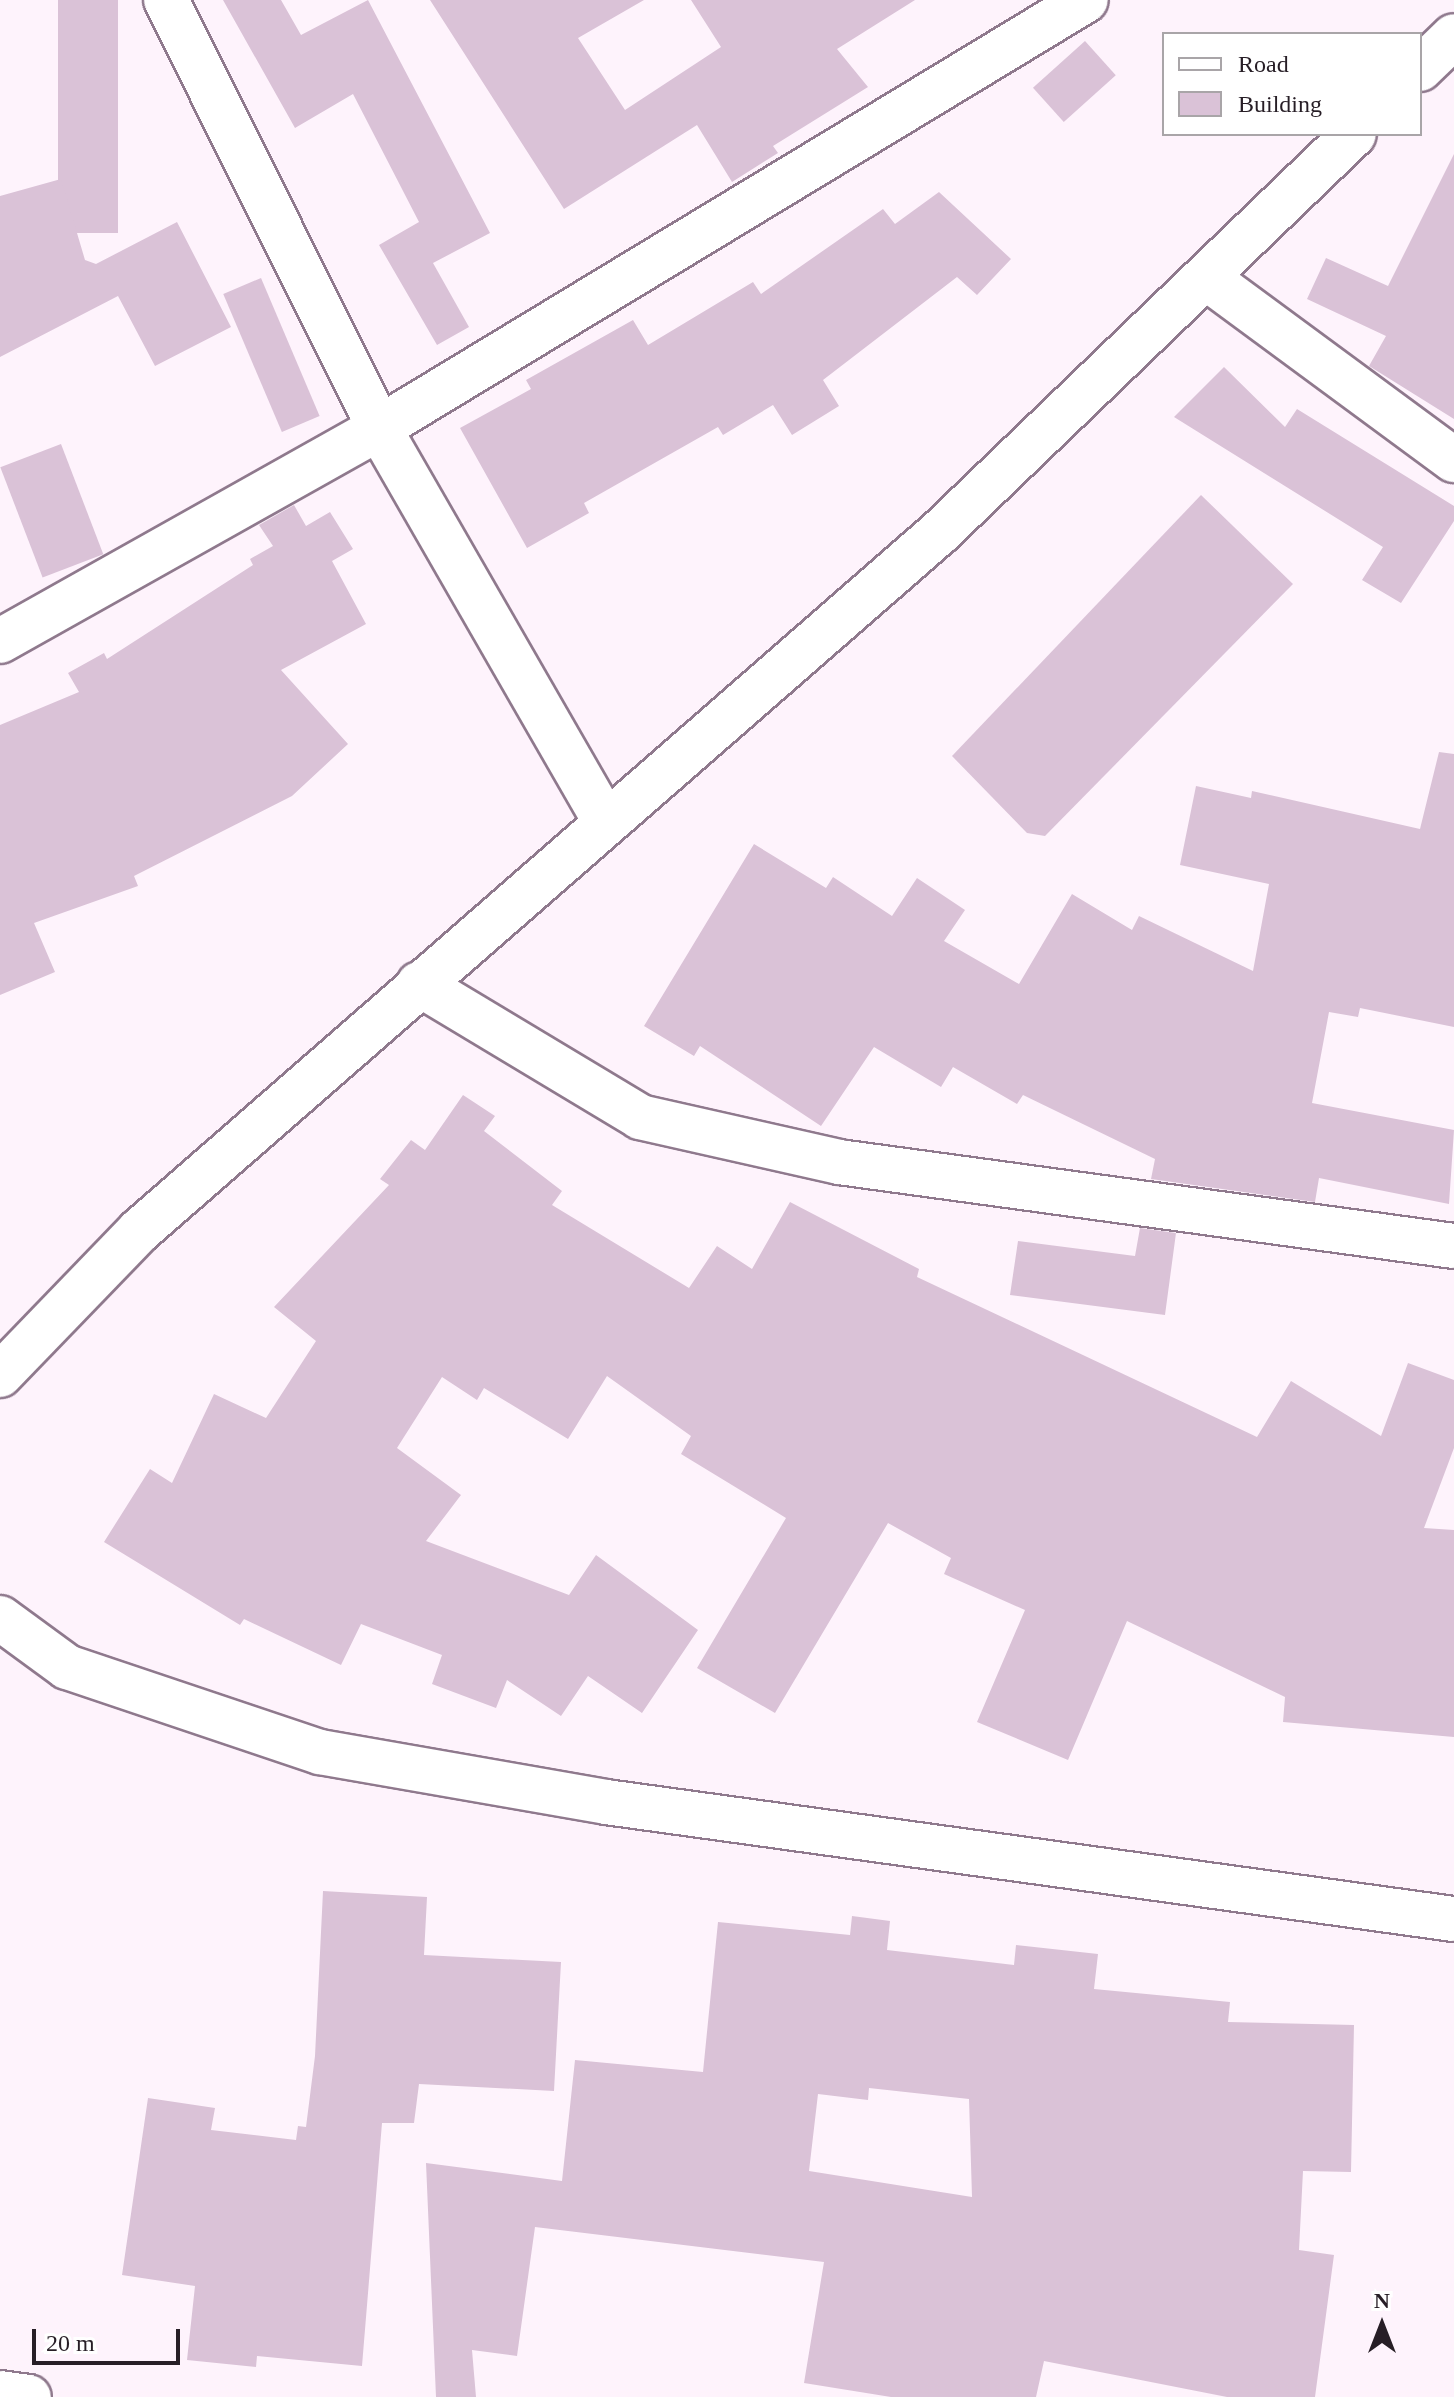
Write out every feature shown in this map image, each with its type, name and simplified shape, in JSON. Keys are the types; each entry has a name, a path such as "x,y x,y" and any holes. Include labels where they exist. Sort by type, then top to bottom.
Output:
{"street":[{"path":"166,0 379,428 606,822"},
{"path":"0,641 379,428 1086,0"},
{"path":"1422,67 1454,36"},
{"path":"0,1375 139,1231 940,532 1352,136"},
{"path":"1207,278 1454,460"},
{"path":"419,984 640,1117 839,1162 1454,1246"},
{"path":"0,1618 67,1667 320,1752 606,1802 1454,1919"},
{"path":"0,2393 29,2397"}],"building":[{"path":"58,0 118,0 118,233 58,233"},
{"path":"223,0 281,0 301,35 368,0 490,233 433,263 469,327 437,345 379,245 419,222 353,94 295,128"},
{"path":"430,0 644,0 578,38 625,110 721,47 691,0 915,0 837,49 868,87 773,146 778,153 732,182 697,125 564,209"},
{"path":"1085,41 1116,75 1064,122 1033,88"},
{"path":"1454,154 1454,419 1369,366 1386,336 1307,299 1326,258 1388,286"},
{"path":"61,179 85,260 96,264 177,222 231,327 155,366 118,296 0,357 0,196"},
{"path":"939,192 1011,259 977,295 957,277 823,380 839,406 792,435 773,405 723,435 718,427 584,503 589,513 527,548 460,428 531,389 526,380 633,320 648,345 753,282 761,294 883,209 895,224"},
{"path":"261,278 320,416 282,432 223,294"},
{"path":"1224,367 1285,427 1297,409 1454,506 1454,521 1401,603 1362,580 1383,547 1174,417"},
{"path":"61,444 103,554 43,577 0,467"},
{"path":"1201,495 1293,584 1045,836 1027,833 952,756"},
{"path":"294,505 306,526 330,512 353,549 332,561 366,624 281,670 348,744 292,796 134,876 138,886 34,923 55,972 0,995 0,725 79,692 68,673 104,653 107,659 253,565 250,559 273,546 259,525"},
{"path":"1439,752 1454,754 1454,1027 1360,1008 1358,1017 1329,1012 1312,1103 1454,1130 1449,1204 1319,1178 1315,1202 1151,1179 1155,1159 1023,1095 1017,1104 953,1067 941,1087 874,1047 821,1126 700,1046 694,1056 644,1026 754,844 826,888 833,877 892,916 917,878 965,910 944,941 1019,984 1072,894 1132,930 1139,916 1253,971 1269,884 1180,865 1196,786 1251,798 1252,791 1420,829"},
{"path":"463,1095 495,1116 484,1131 562,1191 552,1205 689,1288 717,1246 752,1269 790,1202 919,1269 917,1277 1257,1437 1291,1381 1381,1436 1408,1363 1454,1380 1454,1448 1424,1528 1454,1530 1454,1737 1283,1722 1285,1697 1127,1621 1068,1760 977,1722 1025,1610 944,1574 951,1558 888,1523 775,1713 697,1668 786,1518 681,1454 691,1436 607,1376 568,1439 484,1388 477,1400 442,1377 397,1448 461,1495 426,1541 569,1595 596,1555 698,1630 642,1713 588,1676 561,1716 507,1680 496,1708 432,1684 442,1655 361,1624 341,1665 244,1619 240,1625 104,1542 150,1469 172,1483 214,1394 266,1418 316,1341 274,1307 389,1185 380,1179 411,1140 425,1150"},
{"path":"1140,1228 1176,1233 1165,1315 1010,1295 1018,1241 1135,1256"},
{"path":"323,1891 427,1897 424,1955 561,1962 554,2091 419,2084 414,2123 382,2123 362,2366 257,2356 256,2367 187,2360 195,2286 122,2275 148,2098 215,2108 211,2130 296,2140 298,2126 306,2127 315,2056"},
{"path":"852,1916 890,1921 887,1950 1014,1965 1016,1945 1098,1954 1094,1989 1230,2002 1228,2022 1354,2025 1351,2172 1303,2171 1299,2250 1334,2255 1315,2397 1227,2397 1044,2361 1036,2397 891,2397 804,2383 824,2262 535,2227 517,2356 472,2350 476,2397 436,2397 426,2163 562,2181 575,2060 703,2072 718,1922 850,1935","holes":["869,2088 969,2099 972,2197 809,2171 818,2094 868,2100"]}]}
